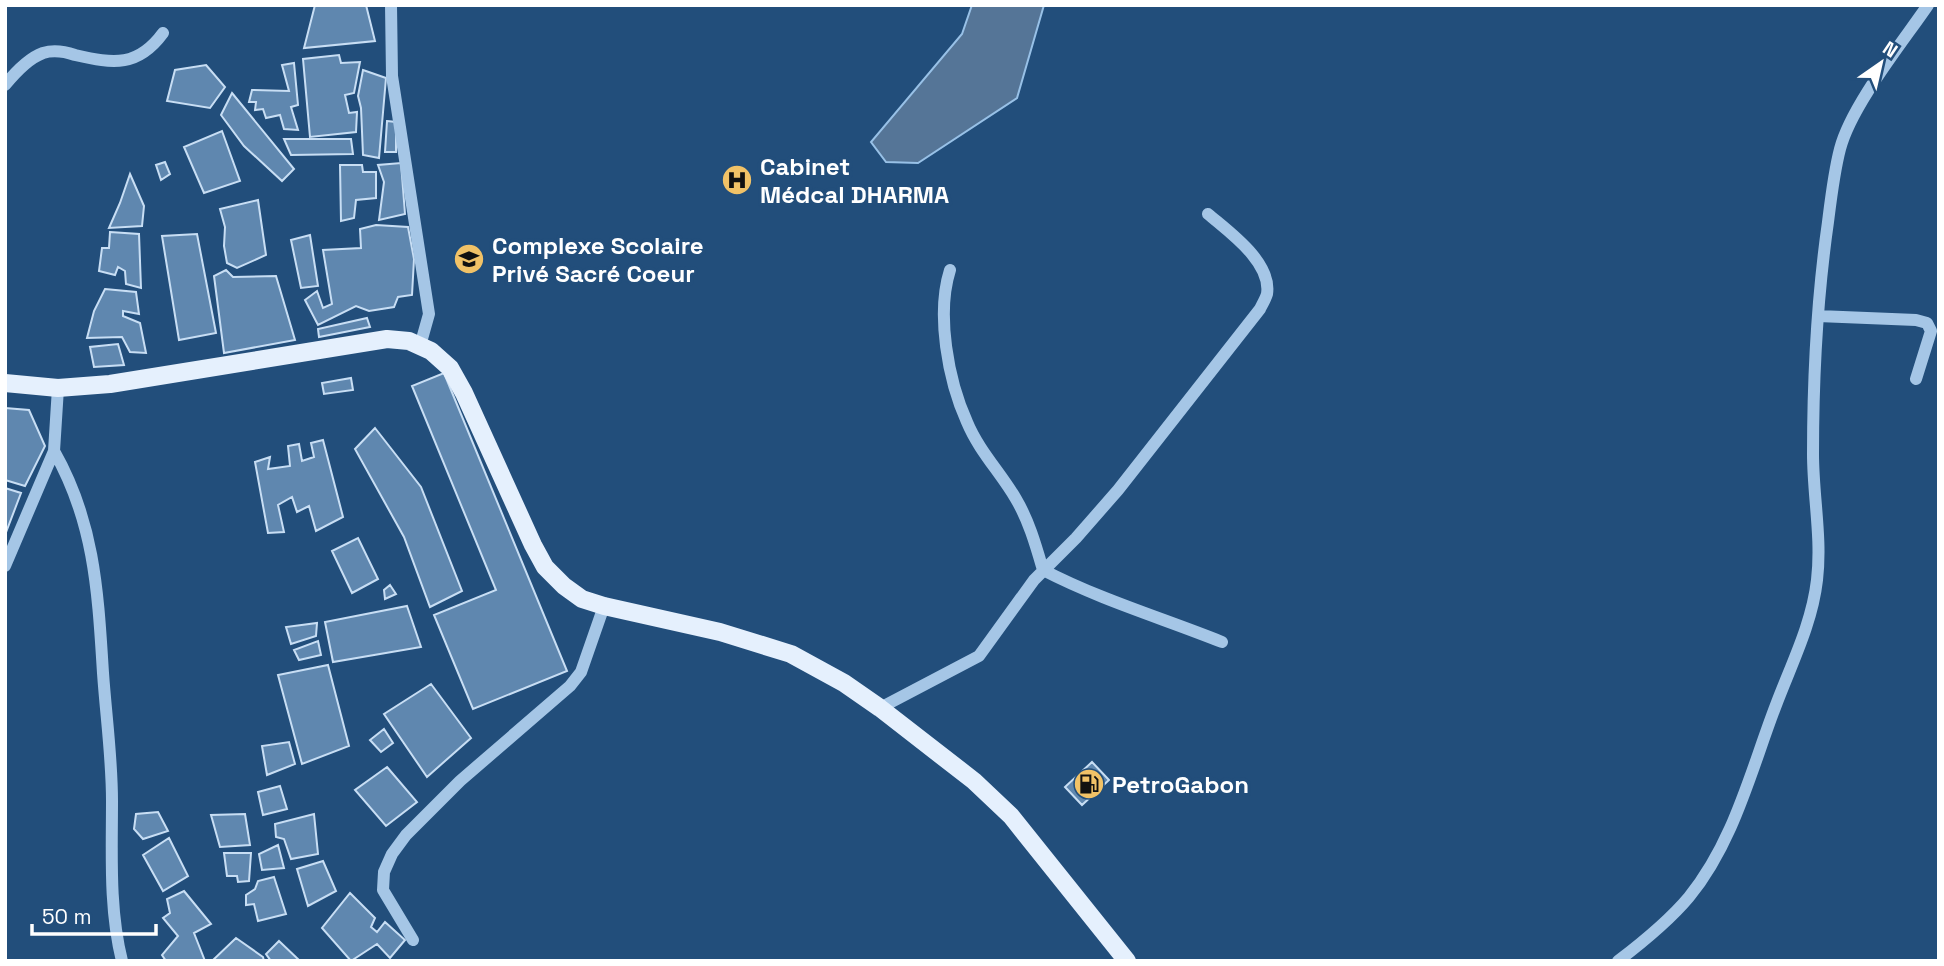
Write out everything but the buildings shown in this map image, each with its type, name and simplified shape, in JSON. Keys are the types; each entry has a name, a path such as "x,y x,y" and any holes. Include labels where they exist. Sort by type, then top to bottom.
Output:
{"main road":[{"path":"5,383 58,388 159,377 387,339 409,341 431,351 450,368 533,545 545,567 564,586 582,599 604,606 720,632 790,654 844,683 974,781 1011,816 1127,961"}],"street":[{"path":"391,5 392,76 429,314 420,346"},
{"path":"1618,961 1643,942 1682,904 1709,867 1747,789 1802,636 1817,581 1819,548 1813,456 1815,354 1823,255 1840,148 1849,124 1863,100 1928,5"},
{"path":"5,85 13,75 42,53 64,52 111,61 126,61 152,48 163,33"},
{"path":"880,708 979,656 994,639 1024,593 1118,490 1261,309 1267,293 1259,264 1246,247 1208,214"},
{"path":"950,270 944,289 952,379 967,423 984,454 1017,500 1043,570 1108,601 1222,642"},
{"path":"1818,316 1916,320 1927,323 1931,331 1916,379"},
{"path":"5,566 54,452 58,388"},
{"path":"54,452 79,504 89,537 97,585 111,749 112,887 122,961"},
{"path":"412,940 383,890 384,872 392,854 406,835 460,781 570,686 581,672 604,606"}],"water":[{"path":"972,5 1044,5 1017,98 918,163 886,162 871,142 962,34"}],"place":[{"name":"Cabinet Médcal DHARMA","path":"737,180"},
{"name":"Complexe Scolaire Privé Sacré Coeur","path":"469,259"},
{"name":"PetroGabon","path":"1089,784"}]}
